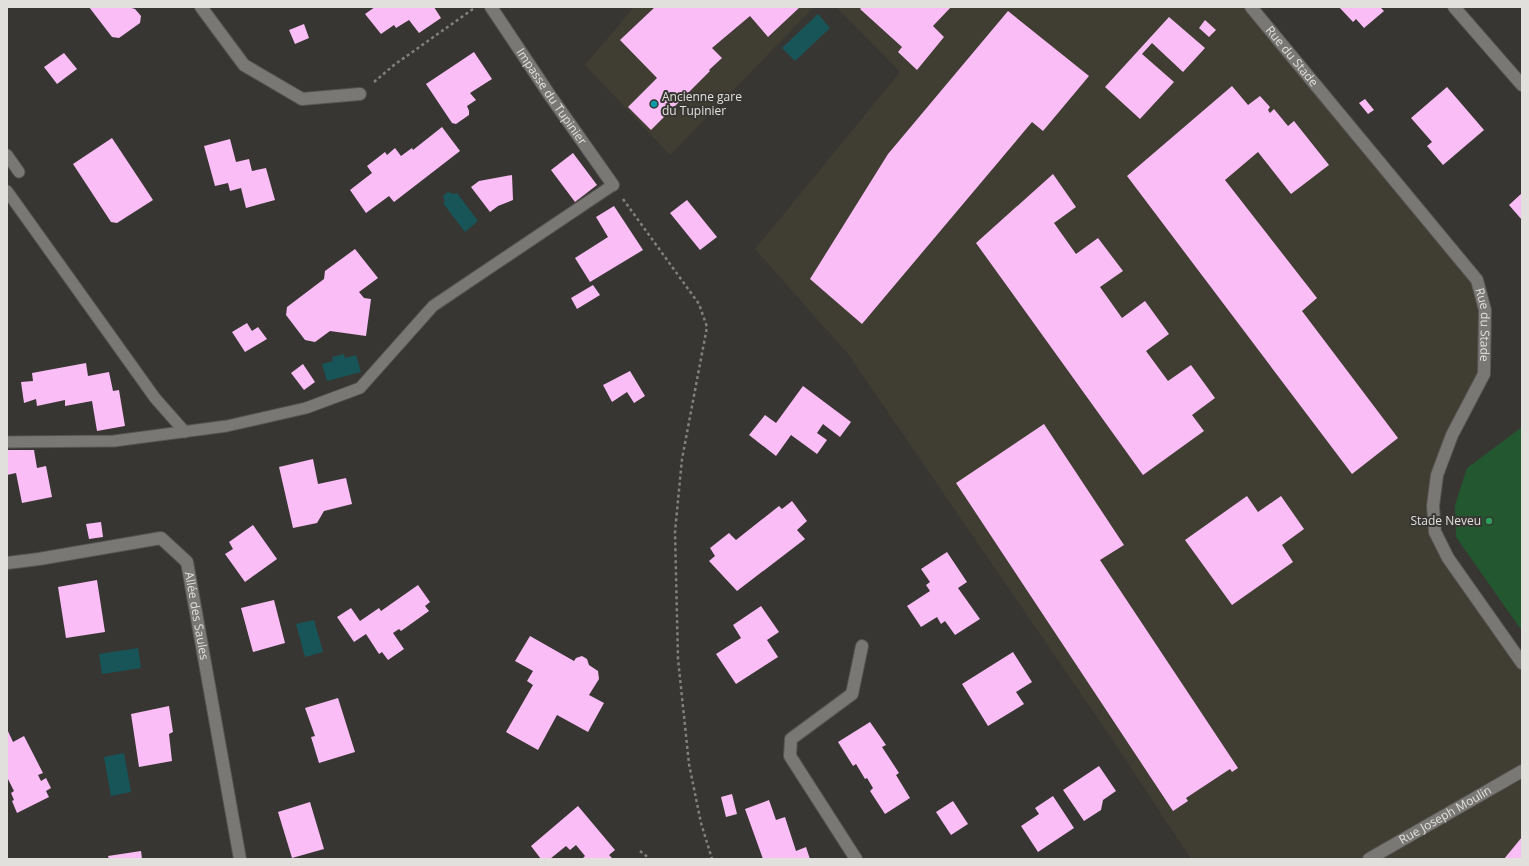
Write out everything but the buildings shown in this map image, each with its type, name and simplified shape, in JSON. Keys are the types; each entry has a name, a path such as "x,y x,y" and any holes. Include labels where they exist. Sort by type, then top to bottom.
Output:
{"street":[{"path":"201,7 244,65 302,99 360,94"},
{"name":"Impasse du Tupinier","path":"491,7 551,97 613,185"},
{"name":"Rue du Stade","path":"1251,7 1477,280 1485,310 1484,374 1452,435 1437,475 1433,506 1435,532 1448,558 1522,663"},
{"path":"1454,7 1522,85"},
{"name":"Allée des Saules","path":"7,563 161,538 187,562 240,859"},
{"path":"856,859 790,756 791,739 852,694 862,646"},
{"name":"Rue Joseph Moulin","path":"1369,859 1522,771"}],"lane":[{"path":"7,155 19,172"},
{"path":"7,442 114,441 227,426 306,408 360,388 434,306 613,185"},
{"path":"7,191 155,398 185,432"}],"path":[{"path":"360,94 394,65 475,7"},
{"path":"613,185 698,304 707,327 682,459 675,532 678,659 689,764 701,823 712,859"},
{"path":"640,851 650,859"}],"shaded area":[{"path":"634,7 814,7 670,155 585,65"},
{"path":"836,7 1251,7 1477,280 1484,374 1437,475 1435,532 1522,663 1522,859 1191,859 1110,736 848,354 755,249 900,72"}],"green space":[{"name":"Stade Neveu","path":"1522,427 1522,631 1456,537 1455,505 1467,468"}],"water":[{"path":"818,14 830,28 795,61 782,48"},
{"path":"448,192 454,194 457,193 478,221 465,232 443,203 445,202 443,196"},
{"path":"344,354 345,358 356,355 361,372 327,381 322,364 333,361 332,357"},
{"path":"314,620 323,652 305,657 296,624"},
{"path":"138,648 141,668 102,674 99,654"},
{"path":"124,753 131,792 111,796 104,757"}],"place":[{"name":"Ancienne gare du Tupinier","path":"654,104"},
{"name":"Stade Neveu","path":"1489,521"}]}
